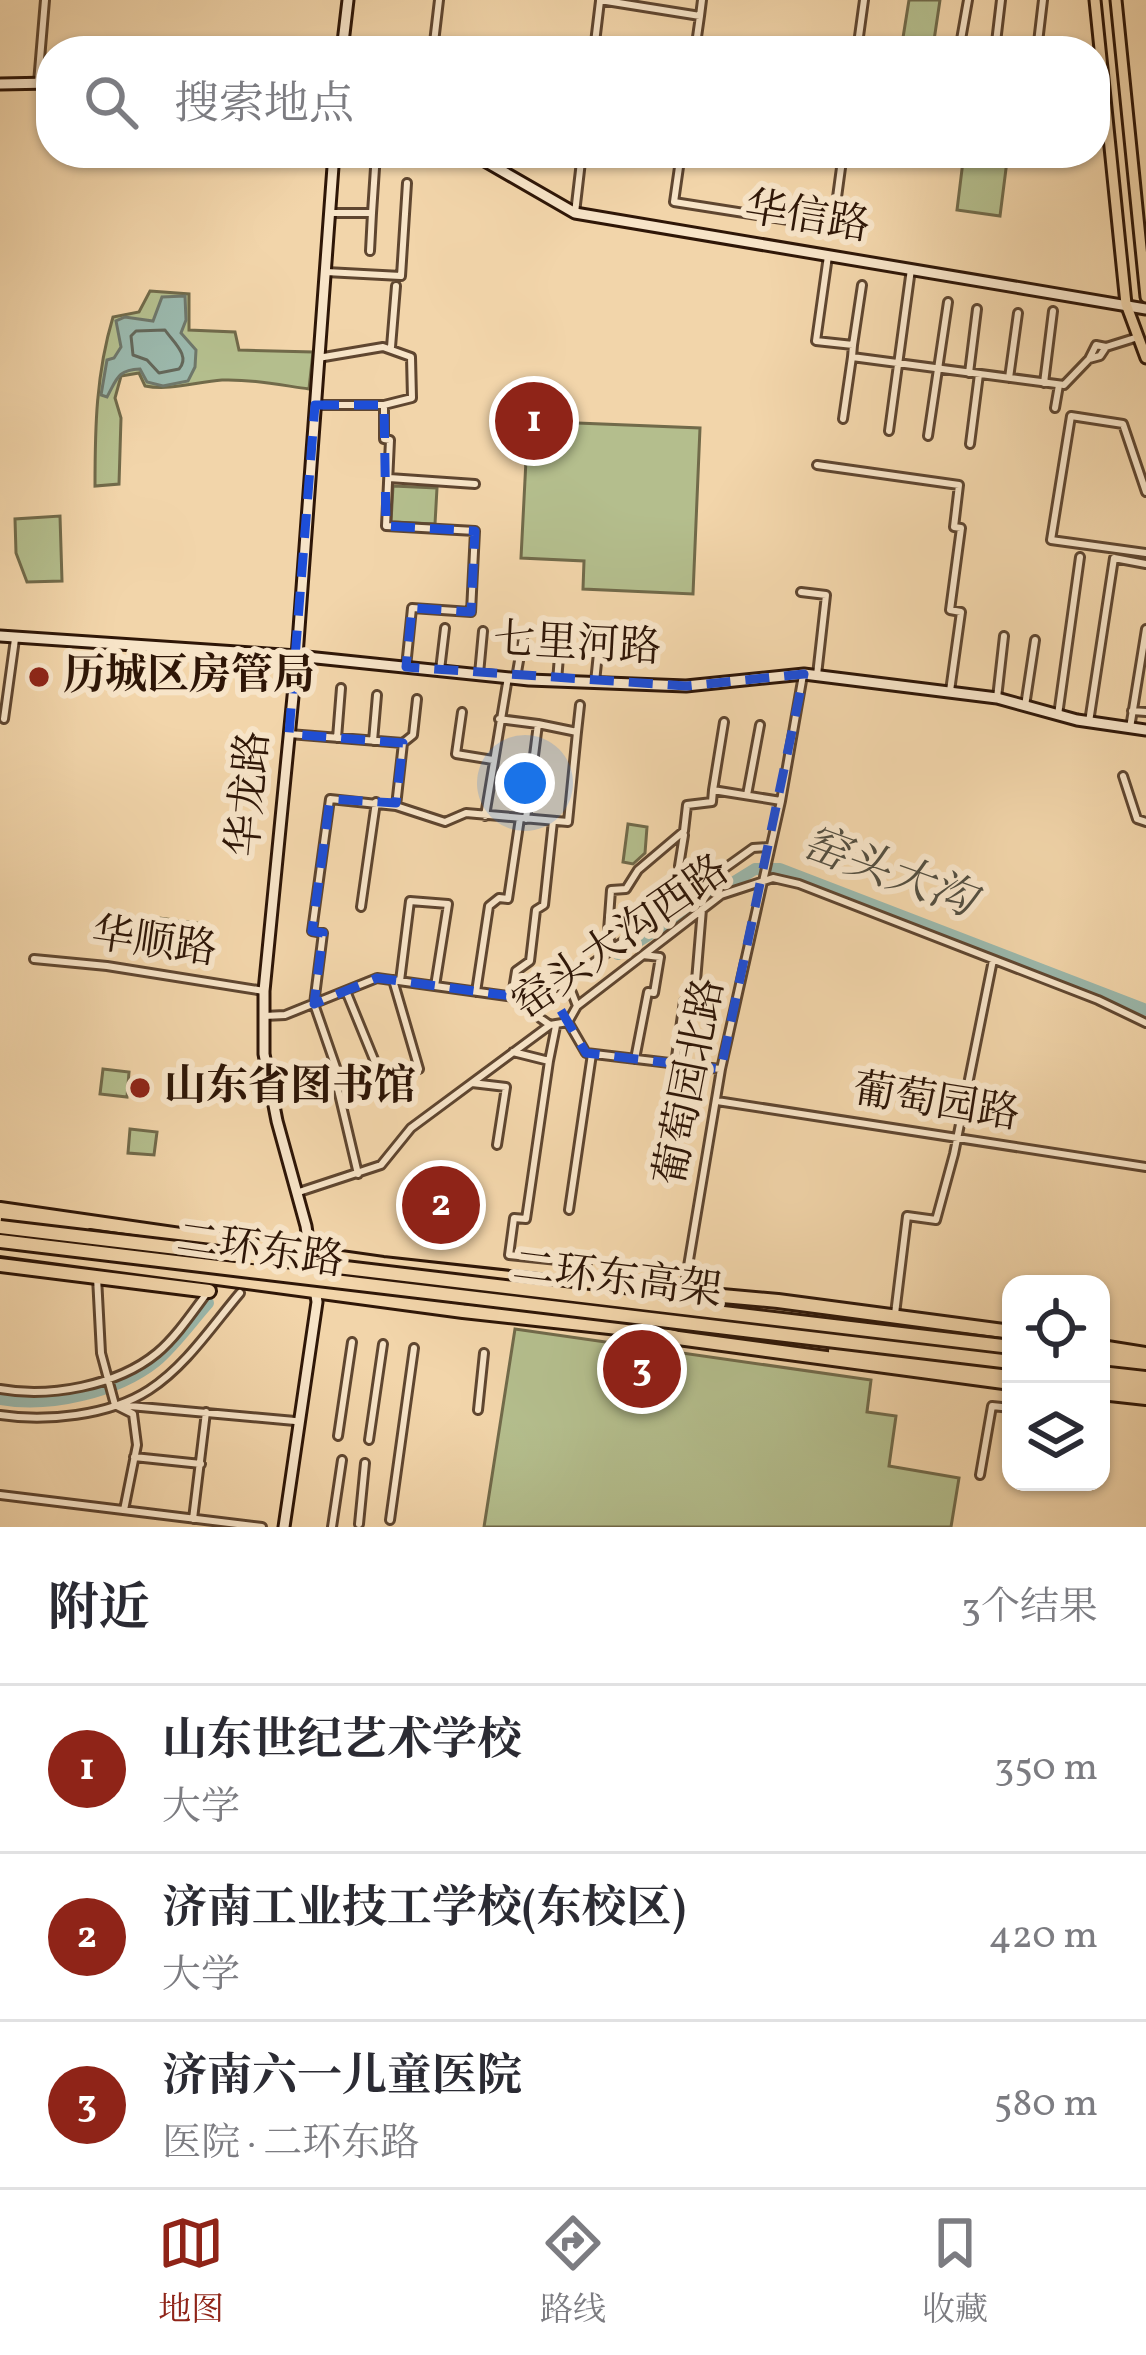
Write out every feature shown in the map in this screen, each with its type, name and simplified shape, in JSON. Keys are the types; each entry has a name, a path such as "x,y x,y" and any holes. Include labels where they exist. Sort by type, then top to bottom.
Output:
{"highway":[{"name":"二环东路","path":"0,1218 895,1318 1002,1338"},
{"name":"二环东高架","path":"0,1218 1002,1339"},
{"name":"二环东路","path":"0,1249 155,1271 210,1285"},
{"name":"二环东高架","path":"0,1249 1002,1366"},
{"name":"二环东路","path":"0,1265 656,1332 1002,1382"},
{"path":"680,1293 1002,1339"},
{"path":"656,1332 1002,1366"},
{"path":"1110,1351 1146,1356"},
{"path":"1110,1379 1146,1383"},
{"path":"1110,1394 1146,1398"}],"main road":[{"path":"344,36 348,0"},
{"path":"1095,0 1099,36"},
{"path":"1116,0 1146,294 1126,304"},
{"path":"0,84 36,83"},
{"path":"1110,147 1126,304 1146,358"},
{"name":"华龙路","path":"315,1295 264,1054 264,991 297,656 333,168"},
{"name":"华信路","path":"497,168 575,213 1146,308"},
{"name":"七里河路","path":"0,636 297,656 556,681 686,686 817,675 997,698 1089,722 1146,730"},
{"path":"282,1527 315,1295"},
{"path":"282,1527 315,1295"}],"street":[{"path":"42,36 45,0"},
{"path":"435,36 440,0"},
{"path":"596,36 600,0 700,16"},
{"path":"697,36 702,0"},
{"path":"859,36 864,0"},
{"path":"962,36 968,0"},
{"path":"997,36 1001,0"},
{"path":"1039,36 1043,0"},
{"path":"370,251 375,168"},
{"path":"575,213 580,168"},
{"path":"679,168 674,202 833,226 841,168"},
{"path":"1133,179 1146,180"},
{"path":"326,272 401,276 407,183"},
{"path":"330,213 372,213"},
{"path":"828,256 816,341 853,345"},
{"path":"889,431 911,269"},
{"path":"843,419 862,285"},
{"path":"391,347 396,286"},
{"path":"928,436 948,302"},
{"path":"970,444 977,309"},
{"path":"1044,383 1053,311"},
{"path":"1009,378 1018,314"},
{"path":"851,357 1064,386 1106,347 1138,337"},
{"path":"315,405 384,405 412,398 411,357 391,347 319,358"},
{"path":"1055,408 1059,385"},
{"path":"384,405 384,440 390,440 386,526 476,531 471,612 412,608 406,667"},
{"path":"1146,491 1123,424 1071,416 1051,540 1146,553"},
{"path":"817,465 959,485 954,527 961,528 950,610 961,612 950,691"},
{"path":"388,478 475,484"},
{"path":"1058,715 1080,557"},
{"path":"1089,722 1114,558 1146,564"},
{"path":"801,592 826,595 817,675"},
{"path":"440,670 445,628"},
{"path":"1130,728 1146,629"},
{"path":"478,674 484,631"},
{"path":"485,816 499,719 524,632"},
{"path":"556,681 561,632"},
{"path":"595,682 600,634"},
{"path":"4,719 16,635"},
{"path":"997,698 1004,635"},
{"path":"1025,706 1035,640"},
{"name":"葡萄园北路","path":"680,1293 803,674"},
{"path":"337,738 341,688"},
{"path":"374,741 377,695"},
{"path":"289,734 403,743 413,735 417,699"},
{"path":"358,1174 336,1081 340,1079 314,1004 323,933 312,931 330,799 396,806 445,822 466,813 568,823 580,705"},
{"path":"1132,711 1146,712"},
{"path":"462,712 456,754 494,760"},
{"path":"499,719 578,732"},
{"path":"687,896 679,866 687,805 712,802 724,722"},
{"path":"476,992 489,907 499,898 508,899 538,724"},
{"path":"747,795 760,725"},
{"path":"396,806 403,743"},
{"path":"1123,776 1137,819 1146,822"},
{"path":"713,790 781,801"},
{"path":"361,907 376,802"},
{"path":"512,997 516,970 530,961 536,910 544,905 553,821"},
{"path":"612,950 608,931 611,890 626,889 638,870 684,831"},
{"path":"561,986 753,848 771,847"},
{"name":"窑头大沟西路","path":"296,1193 381,1165 411,1128 513,1052 553,1026 568,1022 577,1006 721,895 764,880 799,884 1146,1023"},
{"path":"419,1069 397,981 410,901 448,904 435,986"},
{"path":"675,1064 684,1000 694,993 702,910"},
{"path":"635,1059 659,958 643,955"},
{"name":"华顺路","path":"34,959 264,991"},
{"path":"895,1318 907,1216 936,1220 994,960"},
{"path":"264,1016 285,1015 377,978 536,1000"},
{"path":"536,1000 549,986 561,986 572,993 577,1006"},
{"path":"346,991 386,1089"},
{"path":"536,1000 539,1018 553,1026 526,1219 514,1218 509,1255 587,1263"},
{"path":"568,1022 586,1053 722,1069"},
{"path":"513,1052 549,1061"},
{"path":"569,1210 592,1054"},
{"path":"472,1083 506,1088 497,1145"},
{"name":"葡萄园路","path":"716,1101 1146,1167"},
{"path":"97,1277 106,1379 115,1405 133,1414 134,1457 124,1510"},
{"path":"0,1389 21,1393 76,1388 106,1379 157,1353 210,1285"},
{"path":"0,1415 32,1419 115,1405 147,1392 184,1361 242,1288"},
{"path":"338,1436 352,1342"},
{"path":"369,1440 383,1344"},
{"path":"390,1520 414,1348"},
{"path":"478,1410 484,1352"},
{"path":"115,1405 295,1421"},
{"path":"980,1475 992,1406 1002,1407"},
{"path":"193,1519 206,1412"},
{"path":"134,1457 201,1464"},
{"path":"332,1527 342,1460"},
{"path":"358,1524 365,1463"},
{"path":"0,1495 262,1527"}],"highlighted area":[{"path":"315,405 384,405 386,526 475,531 471,612 412,608 406,667 686,686 804,674 721,1069 586,1053 556,1002 377,978 314,1004 323,933 312,931 330,799 396,803 403,743 289,734"}],"green space":[{"path":"909,0 940,0 935,36 903,36"},
{"path":"962,168 1006,168 1000,216 957,210"},
{"path":"150,291 189,294 189,330 235,332 239,350 313,352 309,389 233,380 154,387 145,386 139,373 121,376 115,398 121,418 119,484 95,486 96,422 107,338 113,317 139,312"},
{"path":"528,421 700,428 693,594 583,589 584,561 521,558"},
{"path":"393,486 437,488 435,524 391,522"},
{"path":"60,516 62,581 27,582 16,553 15,519"},
{"path":"628,824 647,827 645,853 633,864 623,862"},
{"path":"159,918 197,923 193,951 156,946"},
{"path":"103,1069 129,1072 127,1097 100,1094"},
{"path":"130,1129 157,1132 154,1155 128,1153"},
{"path":"515,1329 871,1380 867,1412 896,1416 889,1466 959,1478 951,1527 484,1527"}],"water":[{"path":"185,296 181,333 196,350 188,381 163,386 147,382 140,369 132,370 119,377 107,397 101,395 107,360 121,347 116,321 125,317 153,321 162,297"}],"waterway":[{"name":"窑头大沟","path":"618,954 755,869 780,869 1146,1010"},
{"name":"窑头大沟","path":"0,1399 61,1399 122,1381 163,1355 208,1303"}],"place":[{"name":"山东世纪艺术学校","path":"534,421"},
{"name":"历城区房管局","path":"39,677"},
{"name":"山东省图书馆","path":"140,1088"},
{"name":"济南工业技工学校(东校区)","path":"441,1205"},
{"name":"济南六一儿童医院","path":"642,1369"}]}
